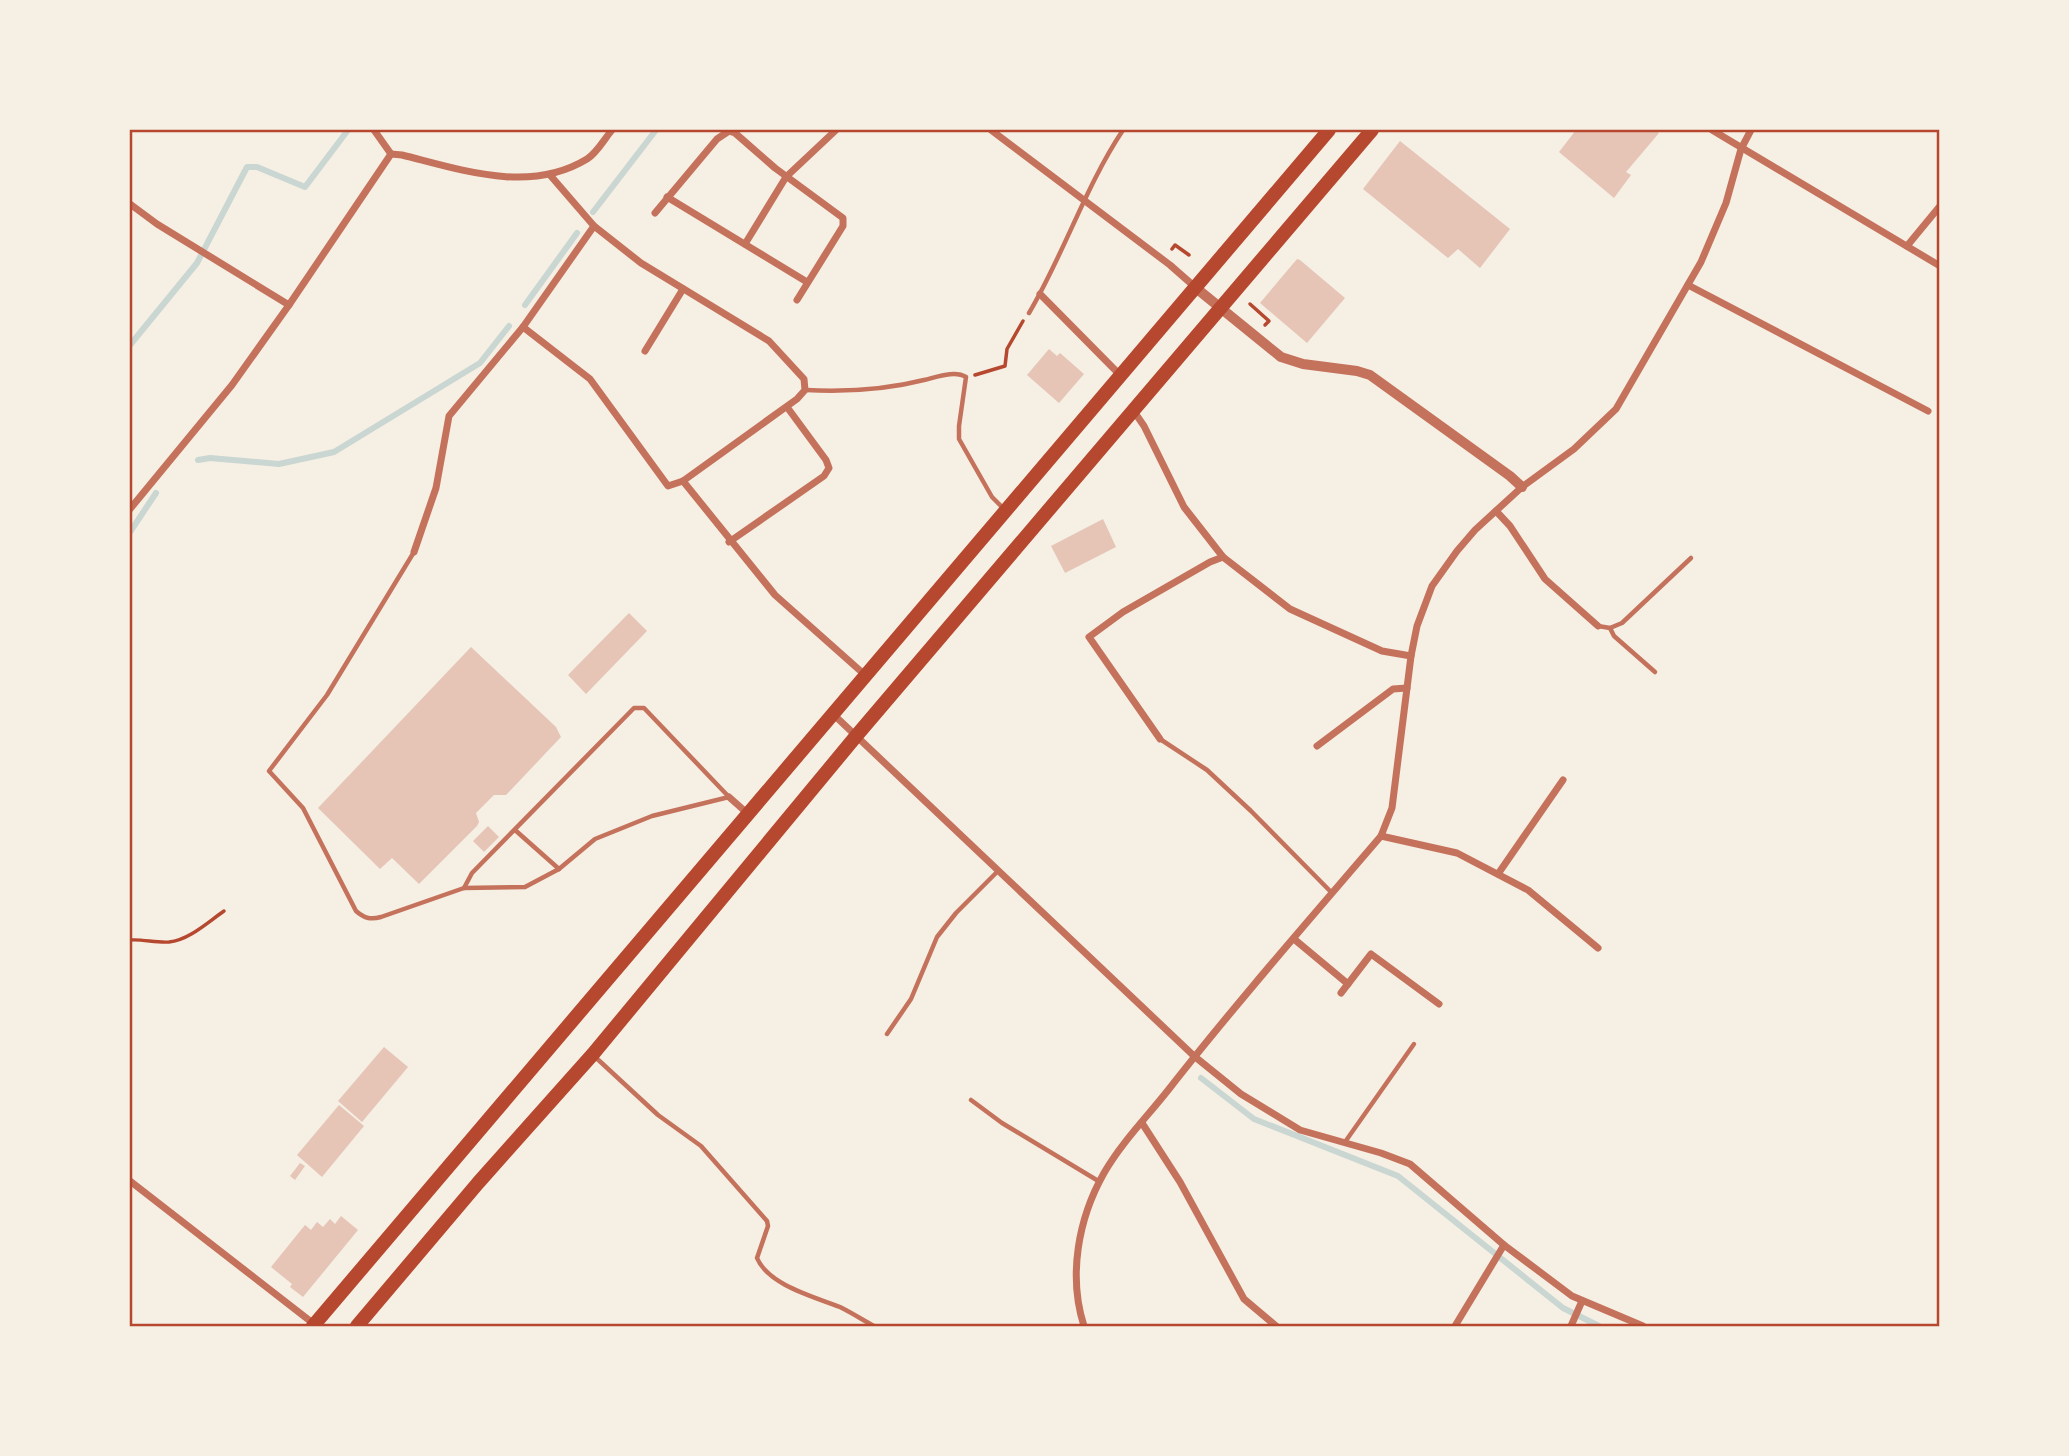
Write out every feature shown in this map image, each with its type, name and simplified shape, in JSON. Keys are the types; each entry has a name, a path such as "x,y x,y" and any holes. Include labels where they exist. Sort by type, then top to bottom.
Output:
{"highway":[{"path":"315,1326 747,813 1329,130"},
{"path":"357,1326 478,1183 593,1054 857,735 1372,130"}],"street":[{"path":"374,130 391,154 486,176 550,175 590,158 612,130"},
{"path":"744,244 786,177 836,130"},
{"path":"991,130 1170,265 1282,356 1303,363 1356,371 1382,382 1522,487"},
{"path":"1712,130 1940,266"},
{"path":"1084,1326 1077,1303 1076,1261 1084,1222 1100,1182 1127,1138 1381,836 1392,808 1417,626 1432,586 1457,551 1496,512 1522,487 1574,449 1616,409 1688,285 1715,230 1726,203 1741,149 1751,130"},
{"path":"655,213 717,139 729,131 735,133 786,177 843,218 843,226 797,300"},
{"path":"130,509 232,385 391,154"},
{"path":"523,327 590,379 668,486 683,481 787,407 805,390 800,373 769,341 641,263 594,226 550,175"},
{"path":"667,197 807,282"},
{"path":"130,204 157,224 289,305"},
{"path":"1907,246 1940,206"},
{"path":"414,552 436,488 449,416 523,327 594,226"},
{"path":"1688,285 1928,411"},
{"path":"645,351 683,289"},
{"path":"1040,295 1120,375"},
{"path":"729,542 824,476 829,468 787,407"},
{"path":"1133,410 1144,426 1184,507 1223,557 1290,608 1382,651 1411,656"},
{"path":"683,481 729,542 785,606 865,675"},
{"path":"1496,512 1510,526 1545,579 1598,626"},
{"path":"1160,738 1131,701 1089,637 1123,612 1223,557"},
{"path":"1317,746 1393,690 1407,688"},
{"path":"833,713 1194,1056 1241,1094 1300,1130 1410,1164 1504,1245 1582,1301 1643,1326"},
{"path":"1498,874 1563,780"},
{"path":"729,797 747,813"},
{"path":"1381,836 1457,853 1498,874 1528,890 1598,948"},
{"path":"1294,939 1348,984"},
{"path":"1341,993 1371,954 1439,1004"},
{"path":"1142,1123 1181,1182 1244,1299 1276,1326"},
{"path":"130,1181 315,1326"},
{"path":"1455,1326 1504,1245"},
{"path":"1571,1326 1582,1301"}],"lane":[{"path":"1029,313 1040,295 1083,200 1123,130"},
{"path":"805,390 890,388 944,375 962,374 967,377 959,439 992,497 1005,510"},
{"path":"414,552 327,695 269,771 303,808 356,911 362,916 374,919 464,888 525,887 559,869 585,846 614,831 671,811 729,797"},
{"path":"1598,626 1609,628 1622,623 1691,558"},
{"path":"1609,628 1614,636 1655,671"},
{"path":"464,888 472,873 634,708 644,708 729,797"},
{"path":"1160,738 1207,770 1332,893"},
{"path":"515,830 559,869"},
{"path":"887,1034 911,999 937,937 956,913 998,871"},
{"path":"1344,1143 1415,1044"},
{"path":"593,1054 658,1115 701,1146 768,1221 757,1258 761,1267 794,1288 841,1307 874,1326"},
{"path":"971,1100 1002,1123 1100,1182"}],"path":[{"path":"1172,249 1175,245 1189,255"},
{"path":"1250,304 1269,321 1265,325"},
{"path":"967,377 1005,366 1007,349 1029,313"},
{"path":"130,940 180,940 224,911"}],"building":[{"path":"1576,130 1655,130 1659,133 1626,172 1631,175 1614,198 1559,152"},
{"path":"1400,141 1510,229 1480,268 1458,249 1448,258 1363,189"},
{"path":"1297,259 1345,298 1307,343 1260,303"},
{"path":"1049,349 1057,356 1060,353 1084,374 1059,403 1027,375"},
{"path":"1103,519 1116,547 1065,573 1051,546"},
{"path":"629,613 647,631 586,694 568,675"},
{"path":"471,647 556,727 561,737 506,795 494,795 476,813 479,822 477,826 419,884 392,858 380,869 318,808"},
{"path":"488,826 499,837 484,852 473,841"},
{"path":"384,1047 408,1067 362,1122 338,1101"},
{"path":"339,1105 364,1126 322,1177 297,1155"},
{"path":"300,1163 305,1166 295,1180 290,1176"},
{"path":"341,1216 358,1230 303,1297 271,1267 305,1225 311,1230 317,1222 323,1227 330,1219 335,1224"}],"waterway":[{"path":"130,345 197,263 247,167 257,167 305,187 348,130"},
{"path":"593,212 656,130"},
{"path":"525,305 577,233"},
{"path":"198,460 210,458 279,464 334,452 480,363 509,326"},
{"path":"130,532 156,493"},
{"path":"1201,1078 1254,1119 1398,1176 1563,1308 1599,1326"}]}
